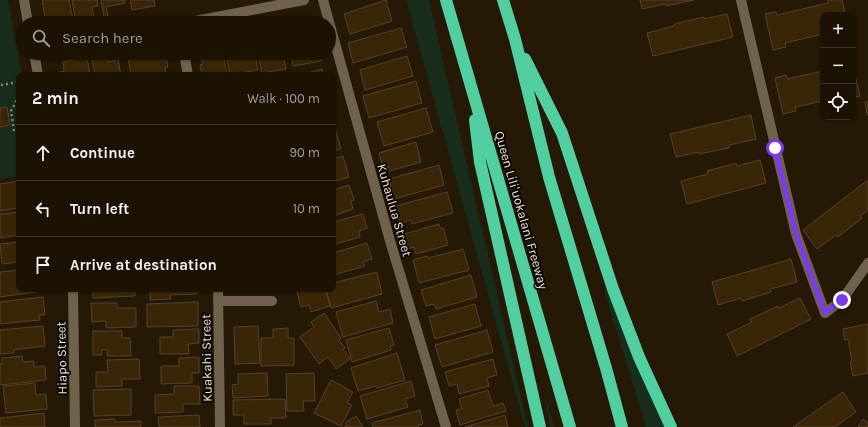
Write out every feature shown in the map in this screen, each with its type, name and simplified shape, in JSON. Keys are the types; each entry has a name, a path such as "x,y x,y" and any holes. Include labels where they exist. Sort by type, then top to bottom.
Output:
{"highway":[{"name":"Queen Liliʻuokalani Freeway","path":"446,0 570,427"},
{"path":"503,0 515,39 549,177 622,427"},
{"path":"515,39 562,133 612,289 639,357 671,427"},
{"path":"472,89 480,162 540,427"}],"street":[{"path":"24,0 27,16"},
{"path":"221,16 304,0"},
{"name":"Kuhaulua Street","path":"323,0 327,16"},
{"path":"741,0 796,234 825,313 842,300 868,263"},
{"name":"Kuhaulua Street","path":"336,47 390,241 446,427"},
{"path":"35,60 37,72"},
{"path":"185,60 187,72"},
{"name":"Hiapo Street","path":"73,292 74,427"},
{"name":"Kuakahi Street","path":"218,292 220,427"},
{"path":"218,301 272,301"}],"path":[{"path":"1,85 16,82"},
{"path":"14,131 11,111 16,102"}],"green space":[{"path":"0,0 8,0 16,43 16,60 19,60 21,72 16,72 16,176 0,179"},
{"path":"406,0 429,0 528,427 525,427"},
{"path":"607,289 666,427 646,427 604,290"},
{"path":"544,390 554,427 550,427"}],"building":[{"path":"42,0 69,0 72,16 45,16"},
{"path":"72,0 97,0 98,6 92,7 93,16 75,16"},
{"path":"101,0 125,0 125,3 106,7 108,16 104,16"},
{"path":"130,0 154,0 155,6 132,10"},
{"path":"386,0 392,21 350,34 344,14"},
{"path":"640,0 694,0 642,9"},
{"path":"828,0 842,0 845,12 820,12 820,35 785,43 786,47 773,50 765,14 776,12 777,15 828,3"},
{"path":"727,14 733,37 653,56 647,33 674,26 674,24 704,17 704,19"},
{"path":"401,28 407,47 353,63 348,43"},
{"path":"407,56 413,76 365,90 360,70"},
{"path":"73,60 88,60 90,72 60,72 64,71 63,62"},
{"path":"92,60 107,60 107,62 118,60 120,72 94,72"},
{"path":"128,60 166,60 168,67 165,67 166,72 130,72"},
{"path":"202,60 224,60 226,72 201,72 200,65 203,64"},
{"path":"227,60 256,60 258,70 247,72 229,72"},
{"path":"259,60 284,60 286,69 262,72"},
{"path":"292,60 321,61 293,66"},
{"path":"322,69 323,72 312,72"},
{"path":"820,72 820,102 795,107 796,111 783,114 775,78 786,75 787,79"},
{"path":"856,79 860,96 856,97"},
{"path":"416,81 422,103 369,118 363,96"},
{"path":"868,101 868,115 867,115 865,102"},
{"path":"7,107 10,125 0,127 0,108"},
{"path":"426,108 433,132 384,146 377,122"},
{"path":"751,115 756,139 729,145 729,148 676,157 670,134"},
{"path":"336,132 341,149 336,150"},
{"path":"416,142 421,162 389,171 388,166 383,167 379,153"},
{"path":"343,156 349,177 336,181 336,158"},
{"path":"760,160 766,183 687,204 681,181 708,174 707,171 736,163 737,166"},
{"path":"439,165 444,185 394,199 389,179"},
{"path":"868,180 868,210 860,216 862,218 838,237 836,235 817,249 803,230"},
{"path":"16,181 16,208 0,211 0,184"},
{"path":"349,185 354,200 351,201 353,209 336,215 336,189"},
{"path":"447,192 453,213 412,224 411,220 400,223 396,206"},
{"path":"16,212 16,235 0,238 0,214"},
{"path":"363,214 367,228 359,231 360,237 336,244 336,221"},
{"path":"439,224 440,228 443,228 448,245 416,254 414,247 408,249 404,234"},
{"path":"16,242 16,262 2,264 0,244"},
{"path":"367,243 372,259 363,262 365,266 336,274 336,252"},
{"path":"463,249 469,270 419,283 413,260 427,256 428,258"},
{"path":"791,259 797,282 770,289 771,292 742,301 741,298 718,305 712,282"},
{"path":"16,270 16,292 35,292 0,297 0,272"},
{"path":"377,272 382,294 331,308 327,292 336,292 336,282"},
{"path":"471,275 477,297 436,309 434,304 426,306 421,290"},
{"path":"93,292 135,292 135,296 93,298"},
{"path":"150,292 197,292 197,294 170,295 171,299 150,300"},
{"path":"297,292 326,292 330,306 311,312 309,305 301,307"},
{"path":"43,297 45,315 39,315 40,320 0,324 0,302"},
{"path":"800,298 811,319 737,356 727,334 752,322 750,319"},
{"path":"376,301 379,312 390,309 393,323 343,337 336,312"},
{"path":"198,302 198,326 147,327 147,304"},
{"path":"91,303 117,303 117,308 136,308 136,327 106,328 106,321 92,322"},
{"path":"475,304 481,326 435,339 429,317"},
{"path":"324,313 341,338 339,340 350,359 336,369 328,357 319,364 300,337 314,327 311,322"},
{"path":"868,324 868,373 853,376 848,339 845,340 843,329"},
{"path":"43,326 45,346 13,350 14,353 0,354 0,330"},
{"path":"258,326 260,363 235,364 234,327"},
{"path":"288,328 288,338 294,338 294,365 261,366 261,338 273,338 273,329"},
{"path":"389,328 394,345 390,346 391,350 352,362 346,340"},
{"path":"199,329 199,343 188,344 189,354 160,354 160,337 173,337 173,330"},
{"path":"487,330 493,352 442,367 435,345"},
{"path":"93,331 122,331 122,338 130,338 131,356 107,356 107,349 102,350 102,355 93,355"},
{"path":"397,353 405,380 377,388 376,386 358,391 351,368"},
{"path":"22,356 23,362 34,361 34,367 45,366 46,380 0,385 0,364 2,364 2,358"},
{"path":"199,357 199,373 192,373 192,383 161,384 161,366 179,366 179,358"},
{"path":"139,359 140,379 122,379 122,386 96,387 96,372 108,372 107,360"},
{"path":"493,359 497,375 487,378 489,386 459,394 457,384 449,386 445,372"},
{"path":"267,373 268,396 233,398 232,385 238,384 238,374"},
{"path":"314,373 315,401 303,401 304,411 287,411 286,374"},
{"path":"331,380 353,392 347,403 352,405 341,426 314,413"},
{"path":"411,381 415,396 405,399 408,407 367,419 360,396"},
{"path":"35,383 36,395 46,394 47,409 6,413 3,386"},
{"path":"174,386 199,386 200,404 183,404 183,412 155,413 155,395 174,394"},
{"path":"131,389 131,415 94,416 93,390"},
{"path":"488,390 493,406 503,403 506,411 460,425 456,410 462,409 459,399"},
{"path":"843,392 856,412 835,427 793,427"},
{"path":"285,399 286,418 271,418 271,424 244,424 244,415 233,415 233,400"},
{"path":"420,410 423,424 418,425 419,427 373,427 372,423"},
{"path":"44,413 45,427 0,427 0,418"},
{"path":"199,415 200,427 159,427 158,417"},
{"path":"505,415 508,427 465,427"},
{"path":"356,416 363,427 344,427 347,425 345,423"},
{"path":"115,419 115,422 141,421 141,427 95,427 95,420"},
{"path":"863,419 868,423 868,427 858,427"}],"route":[{"path":"775,148 796,234 825,313 842,300"}]}
